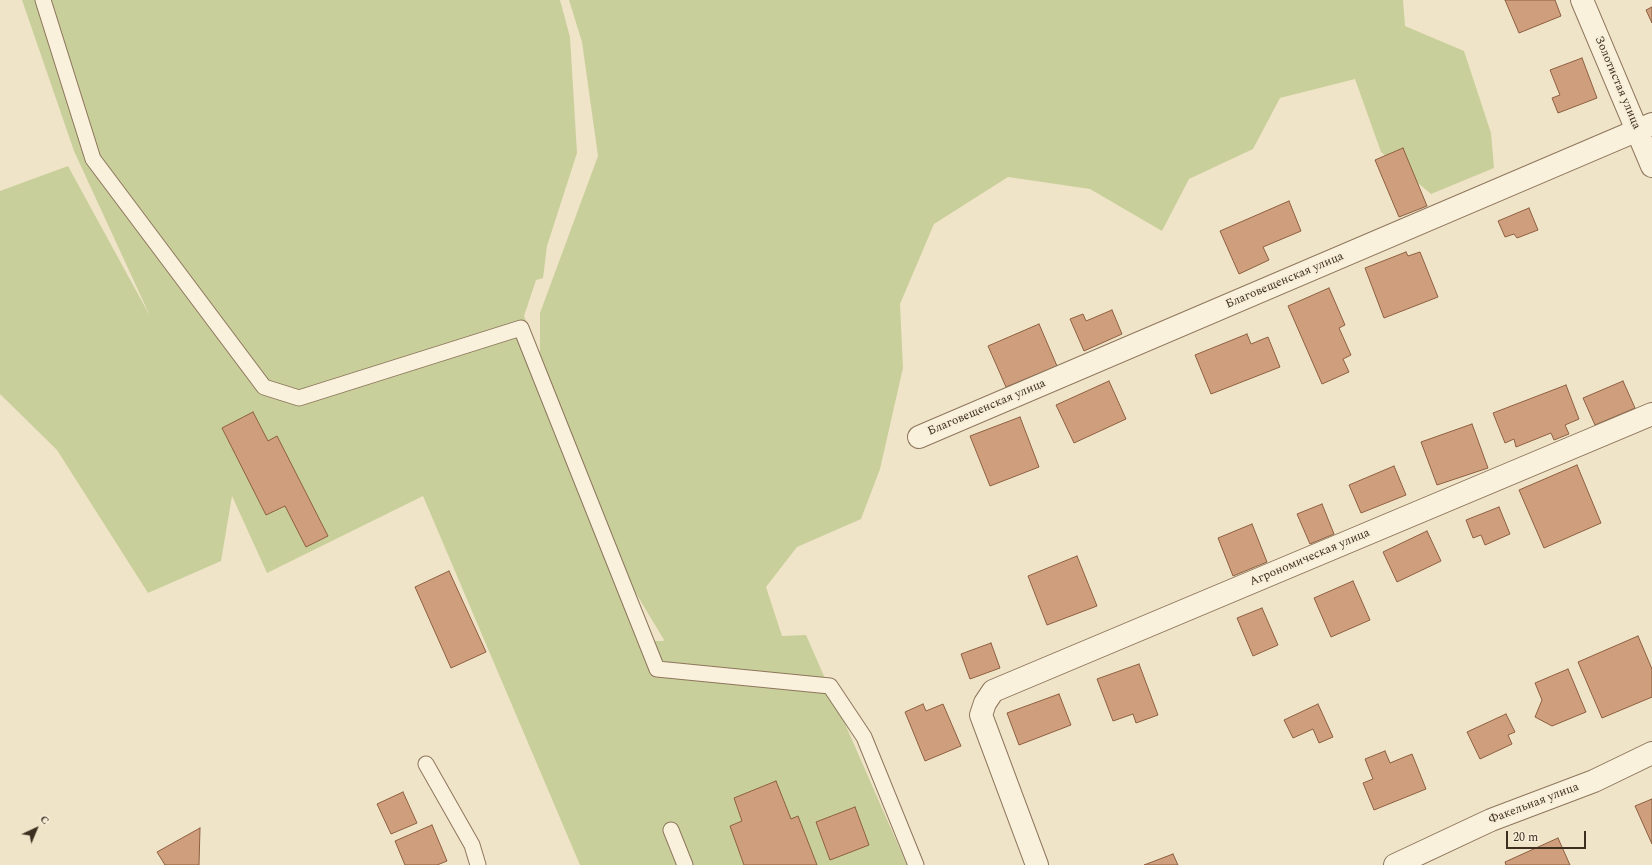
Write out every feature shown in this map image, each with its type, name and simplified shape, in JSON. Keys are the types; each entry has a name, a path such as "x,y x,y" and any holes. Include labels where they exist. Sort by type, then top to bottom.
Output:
{"street":[{"name":"Золотистая улица","path":"1582,0 1644,128 1652,166"},
{"name":"Благовещенская улица","path":"919,437 1644,128"},
{"name":"Агрономическая улица","path":"1037,865 981,715 993,691 1652,414"},
{"name":"Факельная улица","path":"1395,865 1491,820 1594,781 1652,753"}],"lane":[{"path":"43,0 93,159 264,387 299,398 521,328 656,669 830,686 864,737 916,865"},
{"path":"426,764 472,845 478,865"},
{"path":"671,830 685,865"}],"green space":[{"path":"22,0 560,0 570,37 577,153 547,246 543,278 536,280 524,316 540,356 540,313 598,156 582,42 569,0 1403,0 1405,26 1464,51 1491,133 1494,168 1431,194 1381,152 1355,79 1280,98 1253,149 1189,179 1162,231 1090,189 1008,177 934,224 900,304 903,368 880,469 861,519 797,547 766,587 782,636 806,635 907,865 580,865 423,496 267,573 232,496 221,561 148,593 57,450 0,394 0,191 68,166 150,316 74,151","holes":["631,585 664,640 653,641"]}],"building":[{"path":"1505,0 1555,0 1561,16 1519,33"},
{"path":"1652,7 1652,23 1646,10"},
{"path":"1582,58 1597,98 1558,113 1552,98 1560,95 1550,70"},
{"path":"1403,148 1427,206 1399,217 1375,160"},
{"path":"1289,201 1301,231 1263,247 1269,260 1239,274 1220,231"},
{"path":"1529,208 1538,230 1517,238 1514,234 1505,237 1498,221"},
{"path":"1406,252 1408,256 1420,252 1438,297 1384,318 1365,268"},
{"path":"1329,288 1345,325 1339,328 1351,355 1343,359 1349,372 1322,384 1288,306"},
{"path":"1112,310 1122,334 1084,351 1070,319 1083,314 1086,321"},
{"path":"1039,324 1057,366 1006,387 988,346"},
{"path":"1247,334 1251,344 1268,337 1280,367 1211,394 1195,355"},
{"path":"1109,381 1126,419 1074,443 1056,405"},
{"path":"1623,381 1635,408 1595,425 1583,398"},
{"path":"1566,385 1579,419 1565,425 1569,434 1554,440 1551,433 1516,447 1514,439 1505,443 1493,413"},
{"path":"253,412 268,441 277,436 328,536 306,547 285,506 266,515 222,428"},
{"path":"1020,417 1039,467 990,486 970,436"},
{"path":"1472,424 1488,468 1437,485 1421,442"},
{"path":"1577,465 1601,523 1544,548 1519,490"},
{"path":"1394,466 1406,495 1361,513 1349,485"},
{"path":"1322,504 1334,534 1310,544 1297,514"},
{"path":"1499,507 1510,534 1485,545 1481,535 1473,538 1466,520"},
{"path":"1252,524 1267,562 1233,576 1218,538"},
{"path":"1427,531 1441,561 1397,582 1383,552"},
{"path":"1077,556 1097,606 1047,625 1028,576"},
{"path":"449,571 486,652 451,668 415,587"},
{"path":"1353,581 1370,620 1331,637 1314,598"},
{"path":"1262,608 1278,645 1253,656 1237,618"},
{"path":"1638,636 1652,669 1652,697 1602,718 1578,662"},
{"path":"991,643 1000,668 970,679 961,654"},
{"path":"1139,664 1158,715 1136,723 1133,714 1113,721 1097,679"},
{"path":"1568,669 1586,712 1552,726 1535,717 1542,700 1535,683"},
{"path":"1059,694 1071,725 1019,745 1007,713"},
{"path":"923,704 926,711 943,704 961,746 925,761 905,712"},
{"path":"1318,704 1333,737 1319,743 1313,729 1293,738 1284,720"},
{"path":"1506,714 1515,732 1508,735 1512,744 1480,759 1467,732"},
{"path":"1385,751 1390,763 1412,754 1426,789 1374,810 1363,783 1373,779 1365,759"},
{"path":"776,781 791,819 798,816 817,865 744,865 730,826 742,821 734,798"},
{"path":"403,792 417,823 391,834 377,804"},
{"path":"1652,799 1652,844 1635,806"},
{"path":"855,807 869,845 830,860 816,822"},
{"path":"432,825 447,861 437,865 405,865 395,841"},
{"path":"200,828 199,865 165,865 157,852"},
{"path":"1558,838 1570,865 1506,865 1505,862"},
{"path":"1173,854 1178,865 1144,865"}]}
